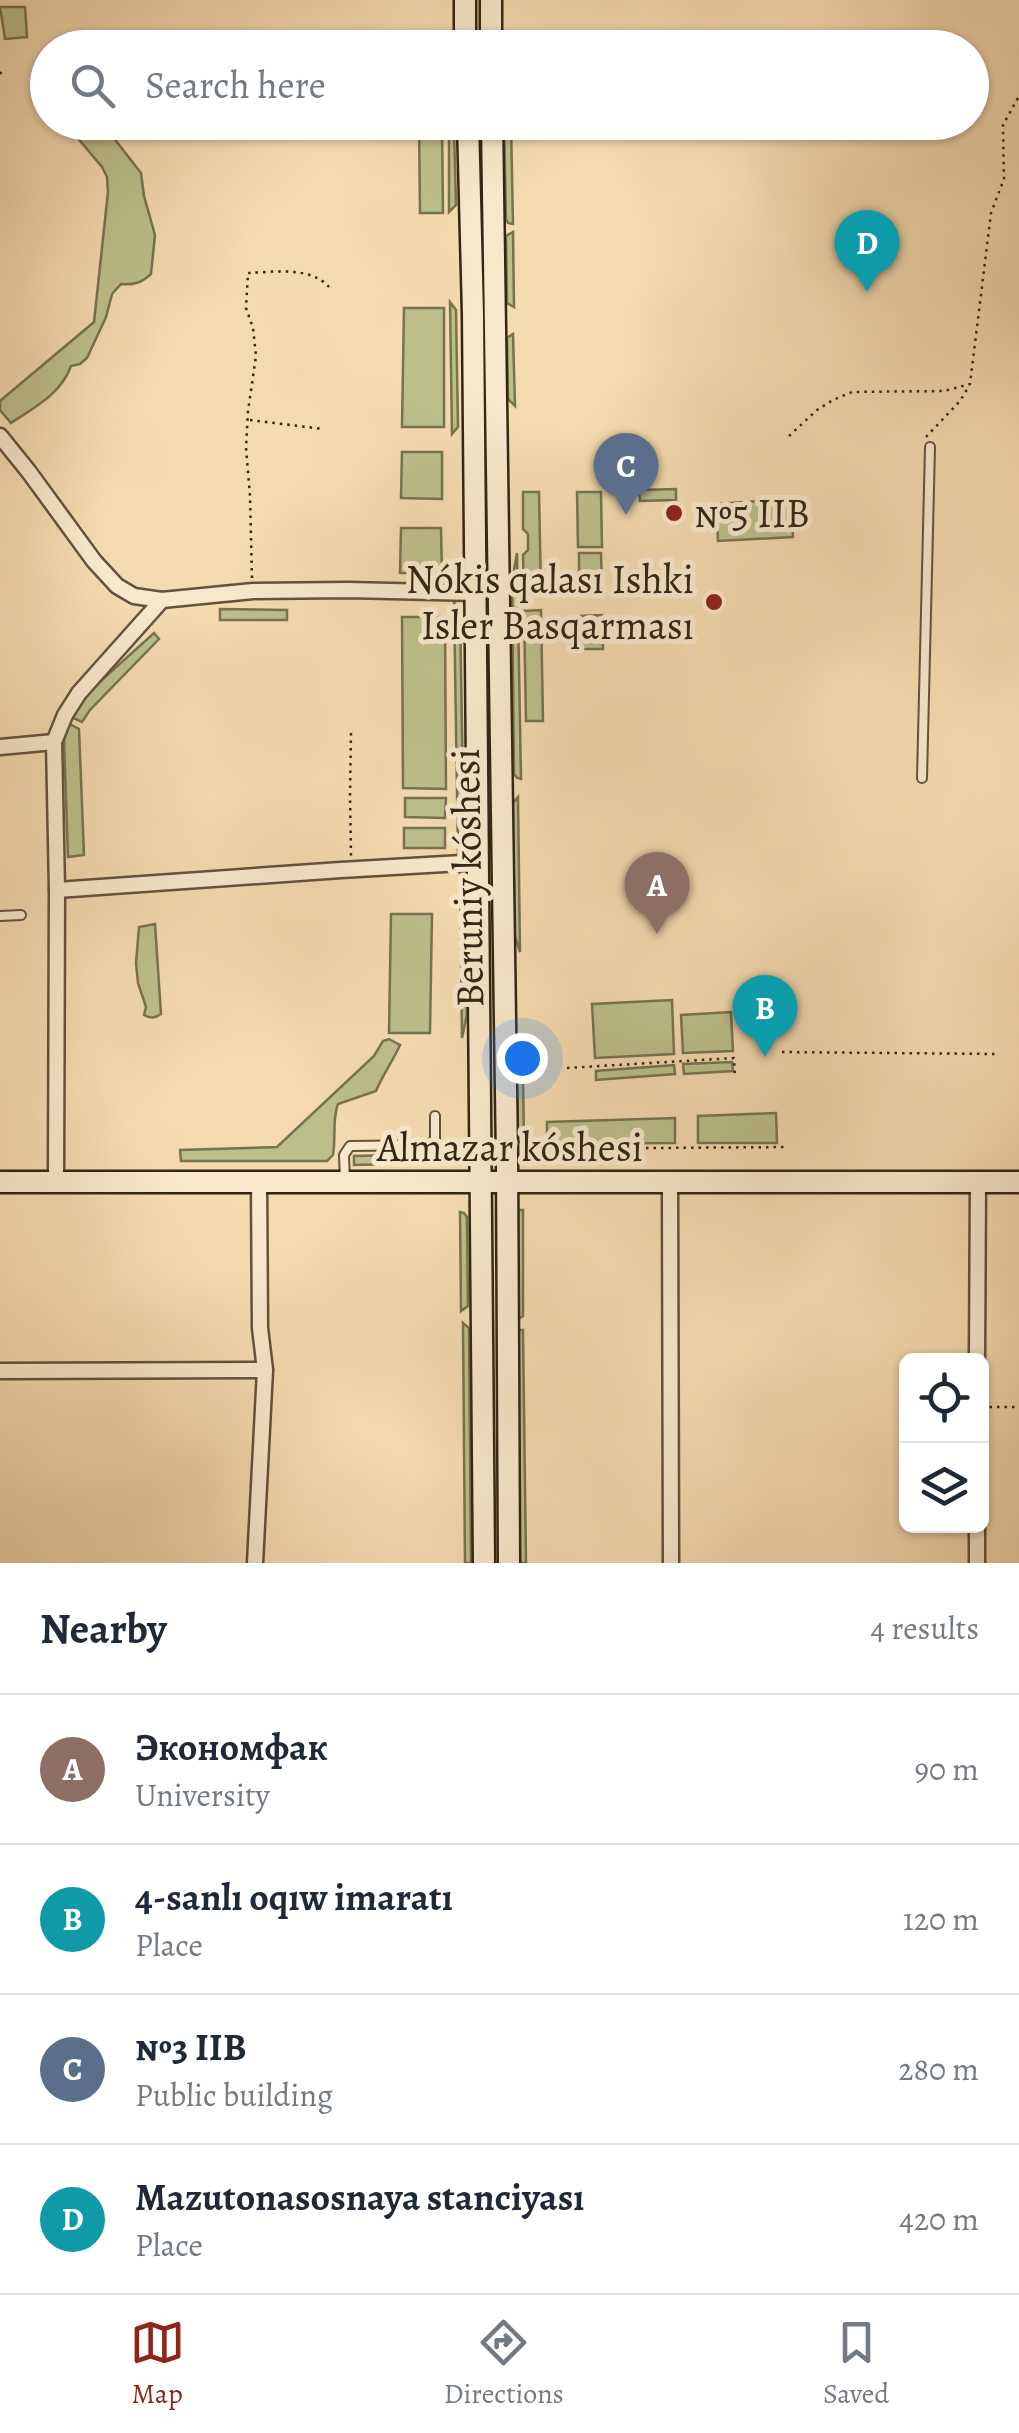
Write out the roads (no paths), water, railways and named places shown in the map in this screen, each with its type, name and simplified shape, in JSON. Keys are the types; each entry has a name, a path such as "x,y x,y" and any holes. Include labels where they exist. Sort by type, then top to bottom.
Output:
{"street":[{"path":"465,0 465,30"},
{"path":"491,0 492,30"},
{"name":"Beruniy kóshesi","path":"470,140 484,313 506,1183 508,1563"},
{"name":"Beruniy kóshesi","path":"484,1563 476,593 491,140"},
{"path":"0,436 94,561 117,586 134,596 162,600 252,592 476,593"},
{"path":"56,1182 54,742 79,693 162,600"},
{"path":"0,748 54,742"},
{"path":"57,890 479,862"},
{"name":"Almazar kóshesi","path":"0,1182 1019,1182"},
{"path":"255,1563 265,1370 260,1328 259,1182"},
{"path":"977,1353 978,1182"},
{"path":"670,1183 671,1563"},
{"path":"0,1371 265,1370"},
{"path":"976,1563 977,1533"}],"lane":[{"path":"922,778 930,447"},
{"path":"0,916 21,915"},
{"path":"345,1181 344,1155 350,1146 430,1145 435,1140 435,1116"}],"place":[{"name":"Mazutonasosnaya stanciyası","path":"867,292"},
{"name":"№5 IIB","path":"674,513"},
{"name":"№3 IIB","path":"626,515"},
{"name":"Nókis qalası Ishki Isler Basqarması","path":"714,602"},
{"name":"Экономфак","path":"657,934"},
{"name":"4-sanlı oqıw imaratı","path":"765,1057"}]}
